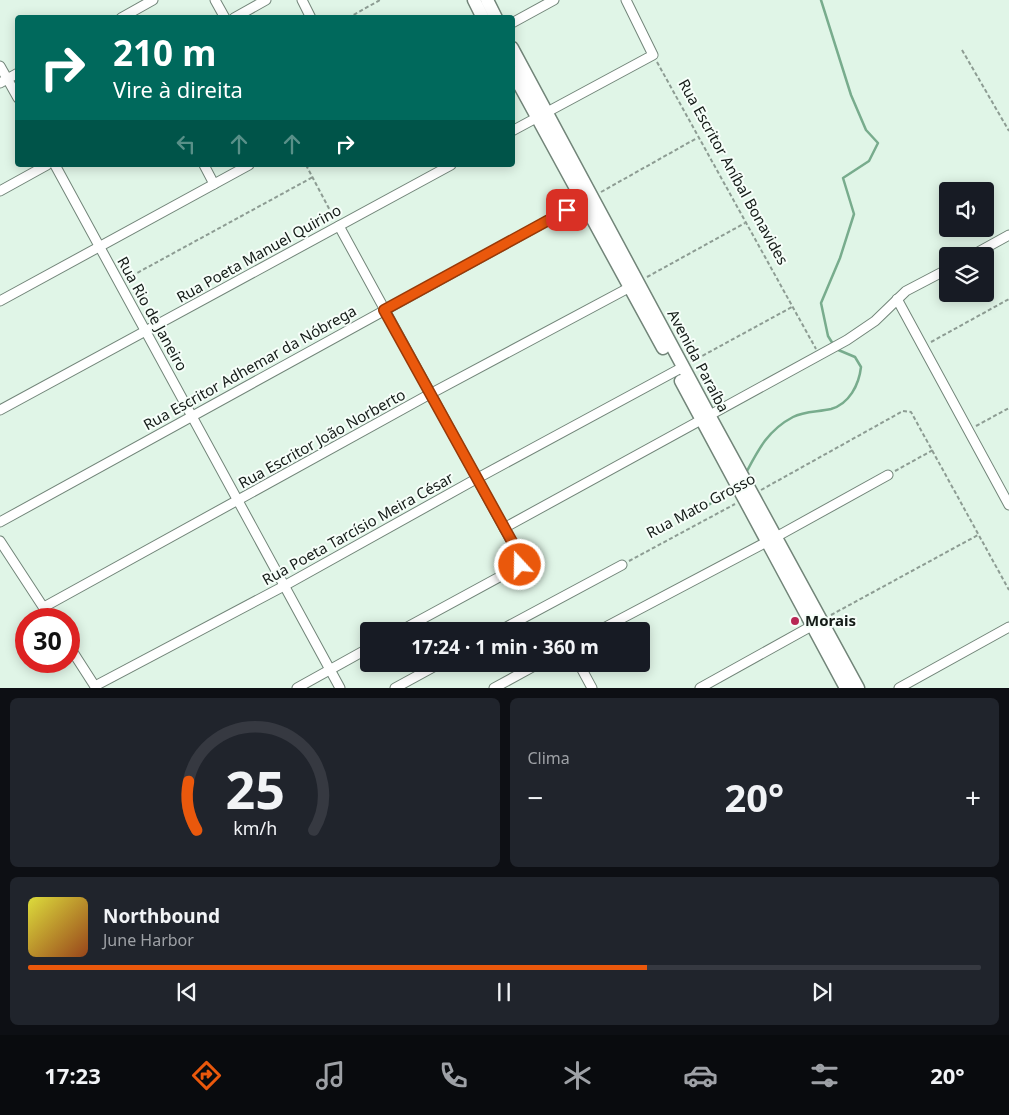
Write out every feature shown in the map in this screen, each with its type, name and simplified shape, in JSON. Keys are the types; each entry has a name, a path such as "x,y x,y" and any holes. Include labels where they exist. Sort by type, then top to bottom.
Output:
{"street":[{"path":"126,15 153,0"},
{"path":"215,0 223,15"},
{"path":"239,15 266,0"},
{"path":"302,0 310,15"},
{"path":"474,0 482,15"},
{"path":"487,0 494,15"},
{"path":"515,21 554,0"},
{"path":"515,130 653,55 626,0"},
{"name":"Avenida Paraíba","path":"515,54 543,115 705,418 817,623 858,688"},
{"path":"0,66 4,81 15,94"},
{"name":"Avenida Paraíba","path":"515,75 543,115"},
{"path":"0,191 43,167"},
{"name":"Rua Rio de Janeiro","path":"56,167 340,688"},
{"path":"205,167 214,184"},
{"path":"0,300 245,167"},
{"name":"Rua Poeta Manuel Quirino","path":"0,410 447,167"},
{"name":"Rua Escritor Adhemar da Nóbrega","path":"0,522 588,199"},
{"path":"339,226 521,559 520,565 514,569 417,622"},
{"path":"987,247 1009,235"},
{"path":"504,528 860,332 888,310 906,291 939,274"},
{"name":"Rua Escritor João Norberto","path":"44,607 634,284"},
{"path":"897,299 1009,505"},
{"name":"Rua Poeta Tarcísio Meira César","path":"95,687 284,586 679,369"},
{"path":"615,622 772,539 888,474"},
{"path":"0,541 44,607"},
{"path":"516,622 622,565"},
{"path":"700,688 817,623"},
{"name":"Avenida Paraíba","path":"817,623 846,688"},
{"path":"898,688 1009,627"},
{"path":"297,688 360,653"},
{"path":"80,663 95,687"},
{"path":"395,688 424,672"},
{"path":"494,688 523,672"},
{"path":"583,672 592,688"}],"path":[{"path":"353,15 380,0"},
{"path":"962,50 1009,131"},
{"name":"Rua Escritor Aníbal Bonavides","path":"653,55 820,355"},
{"path":"588,199 698,138"},
{"path":"307,167 339,226"},
{"path":"119,283 312,177"},
{"path":"634,284 745,223"},
{"path":"922,346 1009,299"},
{"path":"679,369 792,307"},
{"path":"967,430 1009,408"},
{"name":"Rua Mato Grosso","path":"622,565 743,488 903,411 911,412 915,417 933,450"},
{"path":"888,474 933,450 1009,590"},
{"path":"817,623 978,535"}],"waterway":[{"path":"821,0 851,95 866,130 878,143 869,161 843,178 854,214 840,258 821,303 828,336 833,344"},
{"path":"746,473 770,434 784,422 802,414 831,409 843,403 852,393 861,367 855,357 836,349"},
{"path":"699,513 733,485"}],"place":[{"name":"Morais","path":"795,621"}],"route":[{"path":"520,565 520,556 384,310 567,210"}]}
